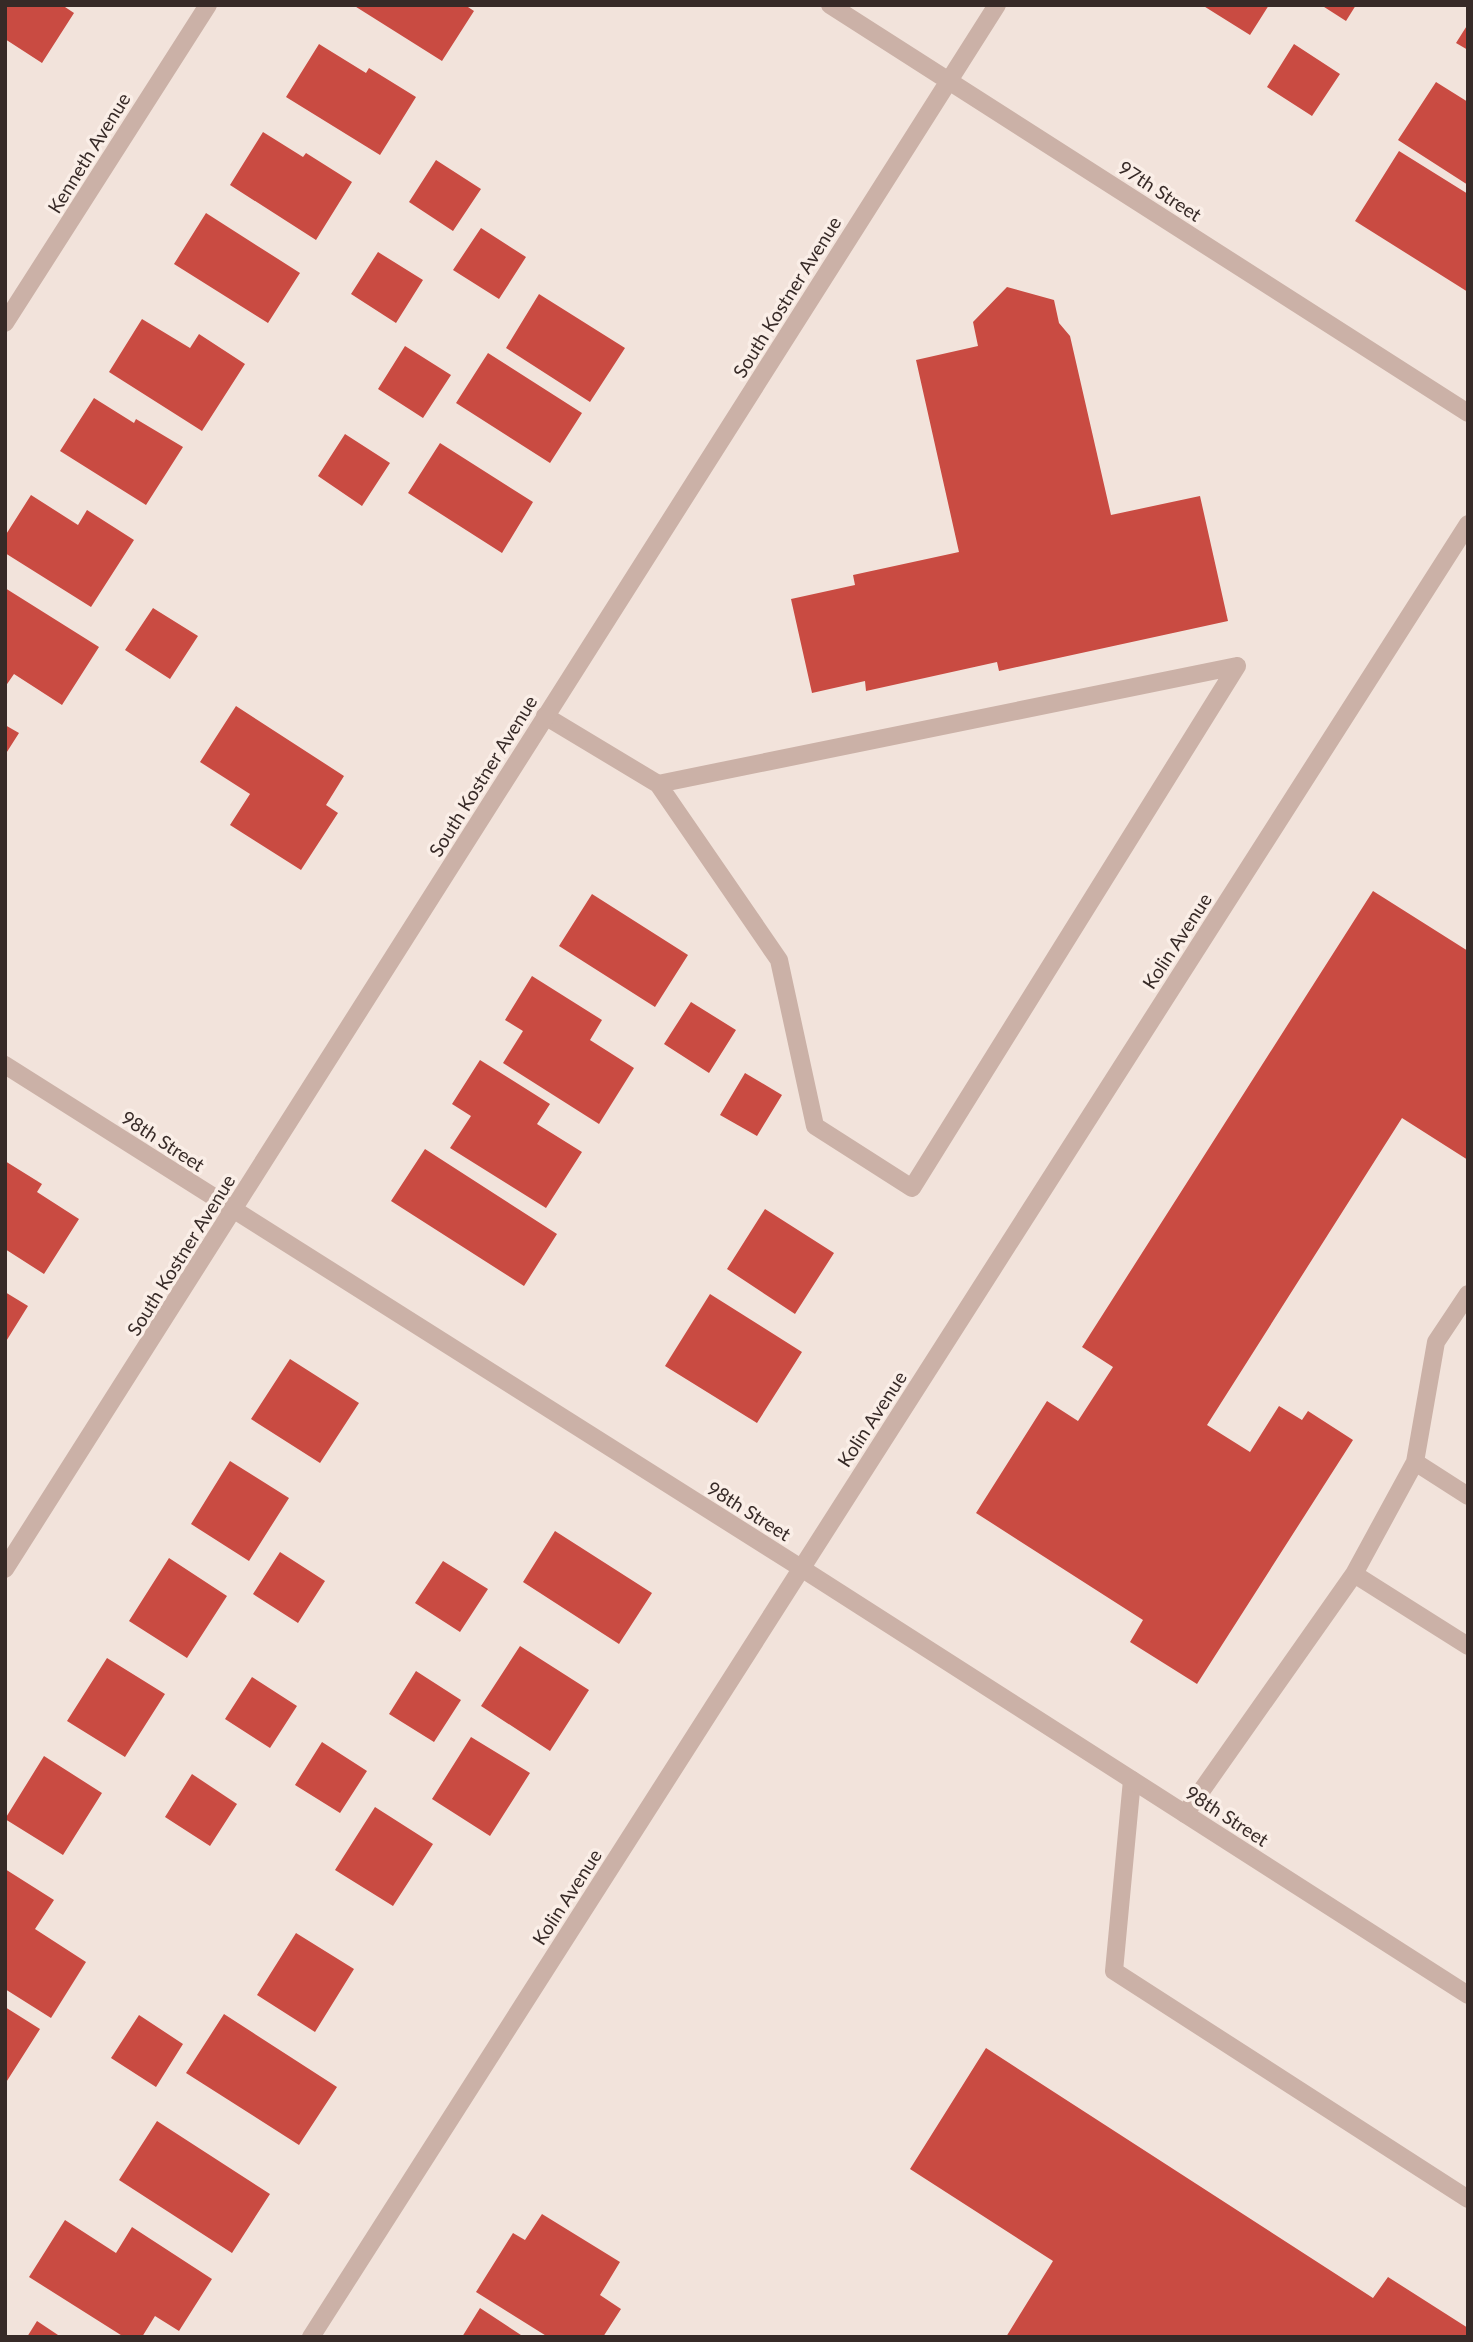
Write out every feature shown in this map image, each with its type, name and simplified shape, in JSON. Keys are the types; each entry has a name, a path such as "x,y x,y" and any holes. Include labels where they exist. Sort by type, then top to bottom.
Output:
{"street":[{"name":"Kenneth Avenue","path":"5,323 208,5"},
{"name":"97th Street","path":"830,5 1468,413"},
{"name":"South Kostner Avenue","path":"5,1569 997,5"},
{"name":"Kolin Avenue","path":"311,2337 1468,524"},
{"path":"545,716 658,784 779,960 815,1126 912,1188 1237,666 658,784"},
{"name":"98th Street","path":"5,1065 1468,1995"},
{"path":"1185,1814 1354,1574 1415,1462 1436,1342 1468,1294"},
{"path":"1415,1462 1468,1496"},
{"path":"1354,1574 1468,1646"},
{"path":"1132,1780 1114,1971 1468,2199"}],"building":[{"path":"5,5 62,5 74,13 42,63 5,39"},
{"path":"353,5 465,5 474,11 442,61"},
{"path":"1202,5 1269,5 1250,35"},
{"path":"1321,5 1356,5 1346,21"},
{"path":"1468,24 1468,50 1456,43"},
{"path":"319,44 366,73 369,68 416,97 380,155 286,97"},
{"path":"1294,44 1340,74 1312,116 1267,87"},
{"path":"1436,82 1468,102 1468,185 1398,140"},
{"path":"263,132 303,157 306,153 352,182 316,240 230,185"},
{"path":"1399,151 1468,194 1468,292 1355,221"},
{"path":"436,160 481,189 453,231 409,202"},
{"path":"206,213 300,273 268,323 174,264"},
{"path":"481,228 526,257 499,299 453,270"},
{"path":"378,252 423,280 396,323 351,294"},
{"path":"1007,287 1054,300 1059,323 1070,336 1111,515 1200,496 1228,621 999,671 997,662 866,691 865,681 812,693 791,599 855,585 853,575 959,552 916,360 978,346 973,322"},
{"path":"539,294 625,348 590,402 506,348"},
{"path":"142,319 190,348 199,334 245,364 202,431 109,372"},
{"path":"405,346 451,375 423,418 378,389"},
{"path":"488,353 582,413 550,463 456,403"},
{"path":"94,398 134,423 136,419 183,447 146,505 60,451"},
{"path":"345,434 390,463 362,506 318,476"},
{"path":"440,443 533,502 502,553 408,493"},
{"path":"31,495 78,525 87,510 134,540 91,607 5,553 5,536"},
{"path":"5,588 99,647 62,705 14,674 5,687"},
{"path":"153,608 198,636 170,679 125,650"},
{"path":"236,706 344,776 326,805 338,813 301,870 230,825 250,794 200,762"},
{"path":"5,725 19,733 5,755"},
{"path":"1373,891 1468,951 1468,1160 1402,1118 1207,1425 1250,1452 1279,1406 1302,1420 1308,1411 1353,1440 1197,1684 1130,1642 1143,1620 976,1513 1047,1401 1078,1421 1113,1367 1082,1347"},
{"path":"592,894 688,955 655,1007 559,946"},
{"path":"532,976 602,1020 590,1040 634,1068 599,1124 503,1063 523,1031 505,1020"},
{"path":"691,1002 736,1030 709,1073 664,1044"},
{"path":"480,1060 550,1104 537,1124 582,1152 546,1208 450,1148 471,1116 452,1104"},
{"path":"745,1073 782,1095 757,1136 720,1115"},
{"path":"425,1149 557,1234 524,1286 391,1201"},
{"path":"5,1161 42,1184 37,1192 79,1219 44,1274 5,1249"},
{"path":"765,1209 834,1253 795,1314 727,1269"},
{"path":"5,1292 28,1306 5,1343"},
{"path":"710,1294 802,1352 757,1423 665,1366"},
{"path":"290,1359 359,1403 320,1463 251,1419"},
{"path":"230,1461 289,1498 249,1561 191,1524"},
{"path":"555,1531 652,1593 619,1644 523,1582"},
{"path":"280,1552 325,1581 298,1623 253,1594"},
{"path":"169,1558 227,1596 187,1658 129,1621"},
{"path":"443,1561 488,1589 460,1632 415,1603"},
{"path":"520,1646 589,1690 550,1751 481,1706"},
{"path":"107,1658 165,1694 125,1757 67,1721"},
{"path":"416,1671 461,1700 434,1742 389,1714"},
{"path":"252,1677 297,1706 270,1748 225,1719"},
{"path":"471,1737 530,1773 490,1836 432,1799"},
{"path":"322,1742 367,1771 340,1813 295,1785"},
{"path":"44,1756 102,1793 63,1855 5,1819"},
{"path":"192,1774 237,1804 210,1846 165,1817"},
{"path":"375,1807 433,1844 393,1906 335,1870"},
{"path":"5,1869 54,1900 35,1929 86,1962 51,2018 5,1989"},
{"path":"296,1933 354,1969 315,2032 257,1995"},
{"path":"5,2007 40,2029 5,2084"},
{"path":"224,2014 337,2087 299,2145 186,2073"},
{"path":"139,2015 183,2044 156,2087 111,2058"},
{"path":"986,2048 1373,2298 1388,2277 1468,2328 1468,2337 1006,2337 1053,2261 910,2169"},
{"path":"157,2121 270,2194 232,2253 119,2180"},
{"path":"542,2214 620,2262 600,2295 621,2309 603,2337 548,2337 476,2292 513,2233 525,2240"},
{"path":"65,2220 116,2253 132,2227 212,2279 179,2331 155,2316 142,2337 124,2337 29,2277"},
{"path":"480,2308 524,2337 462,2337"},
{"path":"37,2321 61,2337 27,2337"}]}
